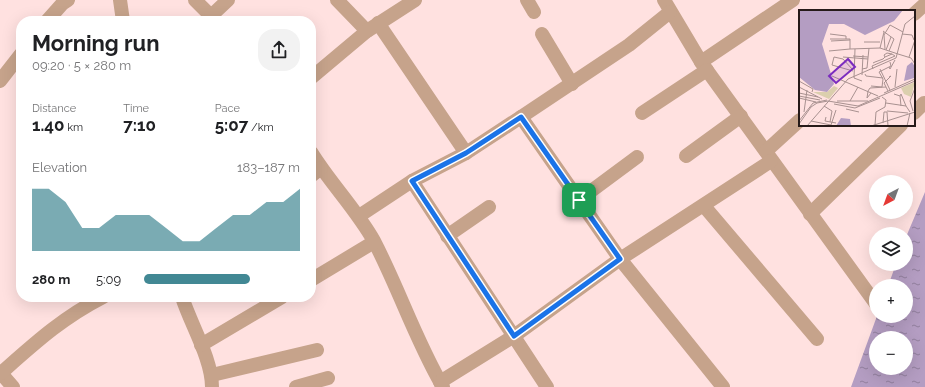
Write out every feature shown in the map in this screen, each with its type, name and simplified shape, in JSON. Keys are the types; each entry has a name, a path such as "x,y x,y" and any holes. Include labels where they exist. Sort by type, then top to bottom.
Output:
{"street":[{"path":"51,16 62,4 68,0"},
{"path":"120,0 122,16"},
{"path":"195,0 212,16"},
{"path":"216,16 228,0"},
{"path":"337,0 367,31"},
{"path":"316,74 367,31 415,0"},
{"path":"642,113 793,0"},
{"path":"915,13 925,4"},
{"path":"359,216 412,181 466,153 572,84 629,44 667,6 704,66 869,294"},
{"path":"378,23 466,153"},
{"path":"542,34 572,84"},
{"path":"0,81 16,60"},
{"path":"686,156 741,116"},
{"path":"521,117 620,259 721,386"},
{"path":"316,172 359,216 374,242 441,384 514,336 620,259 704,206 769,156 799,121"},
{"path":"810,214 900,126"},
{"path":"579,200 637,157"},
{"path":"412,181 546,387"},
{"path":"704,206 817,339"},
{"path":"447,236 489,207"},
{"path":"316,277 374,242"},
{"path":"13,387 1,373 51,329 78,310 93,302"},
{"path":"184,302 201,345 212,384 318,350"},
{"path":"201,345 274,302"},
{"path":"296,387 328,378"}],"water":[{"path":"925,192 925,387 851,387 869,338 869,375 913,375 913,331 872,331 874,323 913,323 913,279 891,279 893,271 913,271 913,227 910,227"}],"route":[{"path":"521,117 579,200 620,259 514,336 412,181 466,153 521,117"}]}
